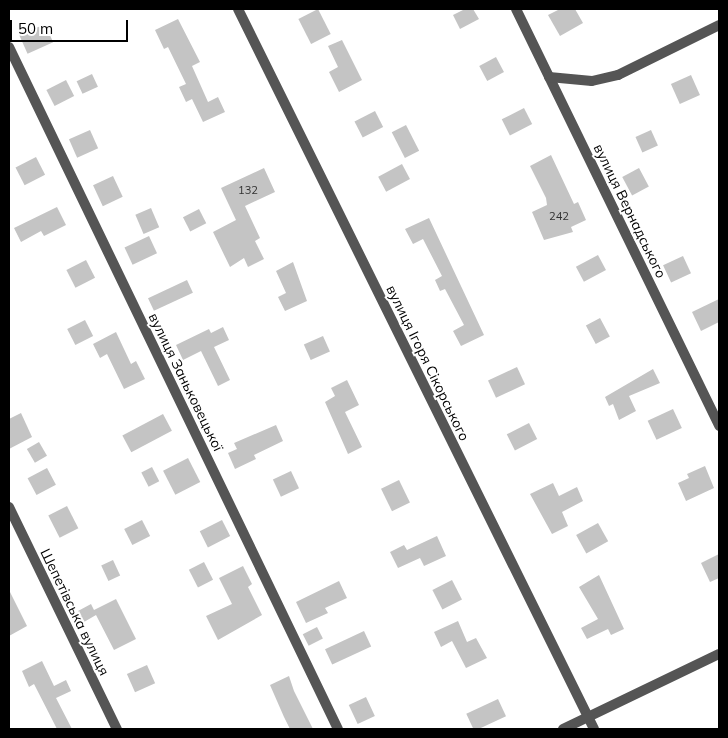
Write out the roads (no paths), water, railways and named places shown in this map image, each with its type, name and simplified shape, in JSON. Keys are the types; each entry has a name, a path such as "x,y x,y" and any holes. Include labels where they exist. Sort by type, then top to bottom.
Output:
{"street":[{"name":"вулиця Ігоря Сікорського","path":"238,9 594,729"},
{"name":"вулиця Вернадського","path":"516,9 719,426"},
{"path":"550,77 592,82 618,74 719,25"},
{"name":"вулиця Заньковецької","path":"9,47 338,729"},
{"name":"Шепетівська вулиця","path":"9,507 117,729"},
{"path":"563,729 719,654"}]}
